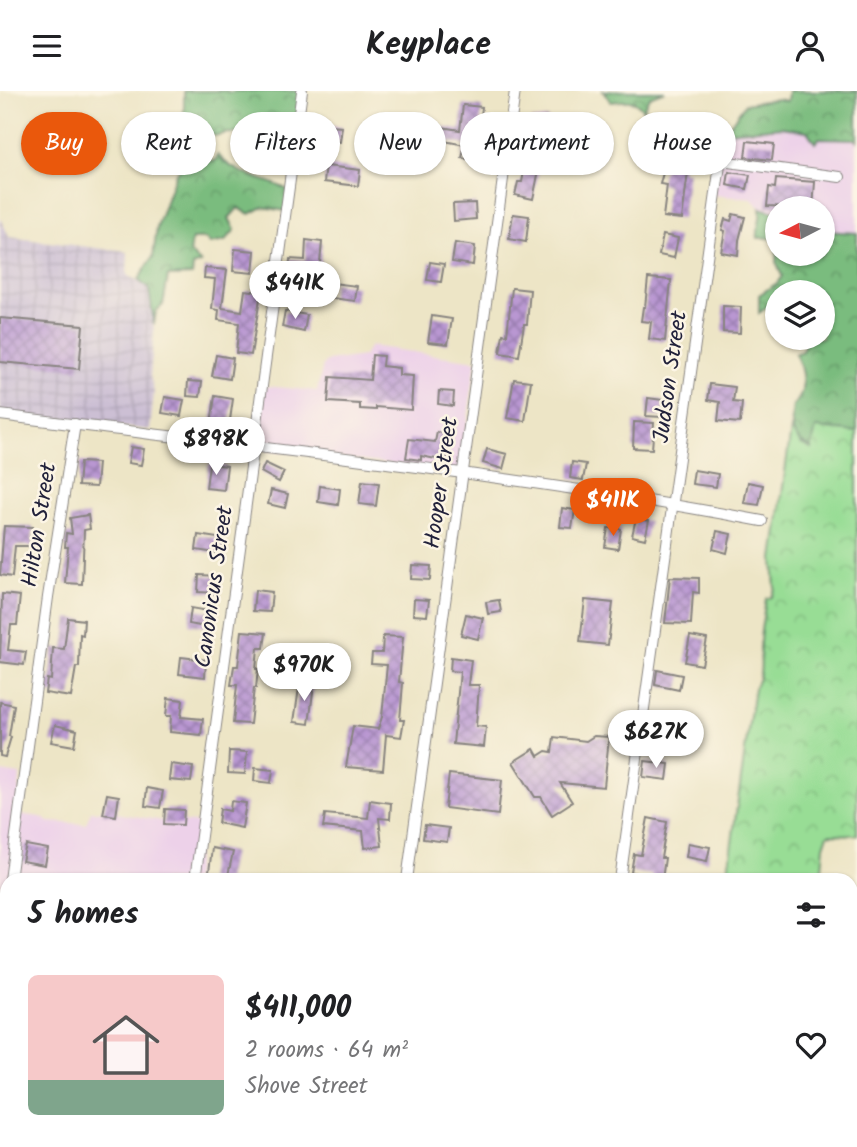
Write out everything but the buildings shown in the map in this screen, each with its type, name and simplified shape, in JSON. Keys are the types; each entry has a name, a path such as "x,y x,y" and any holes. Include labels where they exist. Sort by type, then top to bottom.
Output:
{"street":[{"name":"Canonicus Street","path":"196,873 302,91"},
{"name":"Hooper Street","path":"408,873 515,91"},
{"path":"736,164 840,177"},
{"name":"Judson Street","path":"621,873 719,175"},
{"path":"0,415 463,473 673,504 762,521"},
{"name":"Hilton Street","path":"11,873 75,425"}],"shaded area":[{"path":"782,127 807,131 819,138 857,141 857,233 835,232 835,196 765,196 765,209 752,199 713,195 717,175 736,175 736,131"},
{"path":"0,217 9,237 128,252 127,275 149,289 154,331 150,376 154,392 150,430 0,414"},
{"path":"370,346 476,361 460,472 258,449 264,386 317,391 323,365 327,361 364,356"},
{"path":"0,772 20,775 18,814 41,817 49,822 86,824 91,811 104,811 169,822 201,823 195,873 0,873"}],"green space":[{"path":"184,91 304,91 301,112 230,112 230,133 216,136 216,112 184,112"},
{"path":"603,91 665,91 649,97 643,110 633,101 611,102"},
{"path":"788,91 857,91 857,141 819,138 815,143 807,131 782,127 736,131 736,117 745,104 777,99 787,101"},
{"path":"218,155 230,166 230,175 249,175 290,191 286,211 263,207 250,214 238,208 229,218 235,230 225,241 210,244 206,239 192,239 190,253 201,263 193,266 192,275 168,276 163,305 156,311 154,324 149,289 138,280 153,257 157,228 175,175 216,175"},
{"path":"760,208 765,209 765,238 758,238"},
{"path":"835,232 857,233 857,432 816,428 812,449 799,441 792,426 793,405 801,395 803,381 795,354 802,350 835,350 835,280 779,280 782,276 778,266 835,266"},
{"path":"765,291 765,309 759,313 759,295"},
{"path":"816,428 857,432 857,835 828,834 822,873 730,873 754,688 760,672 760,639 766,599 772,597 775,588 773,559 791,429 801,444 811,449"}]}
